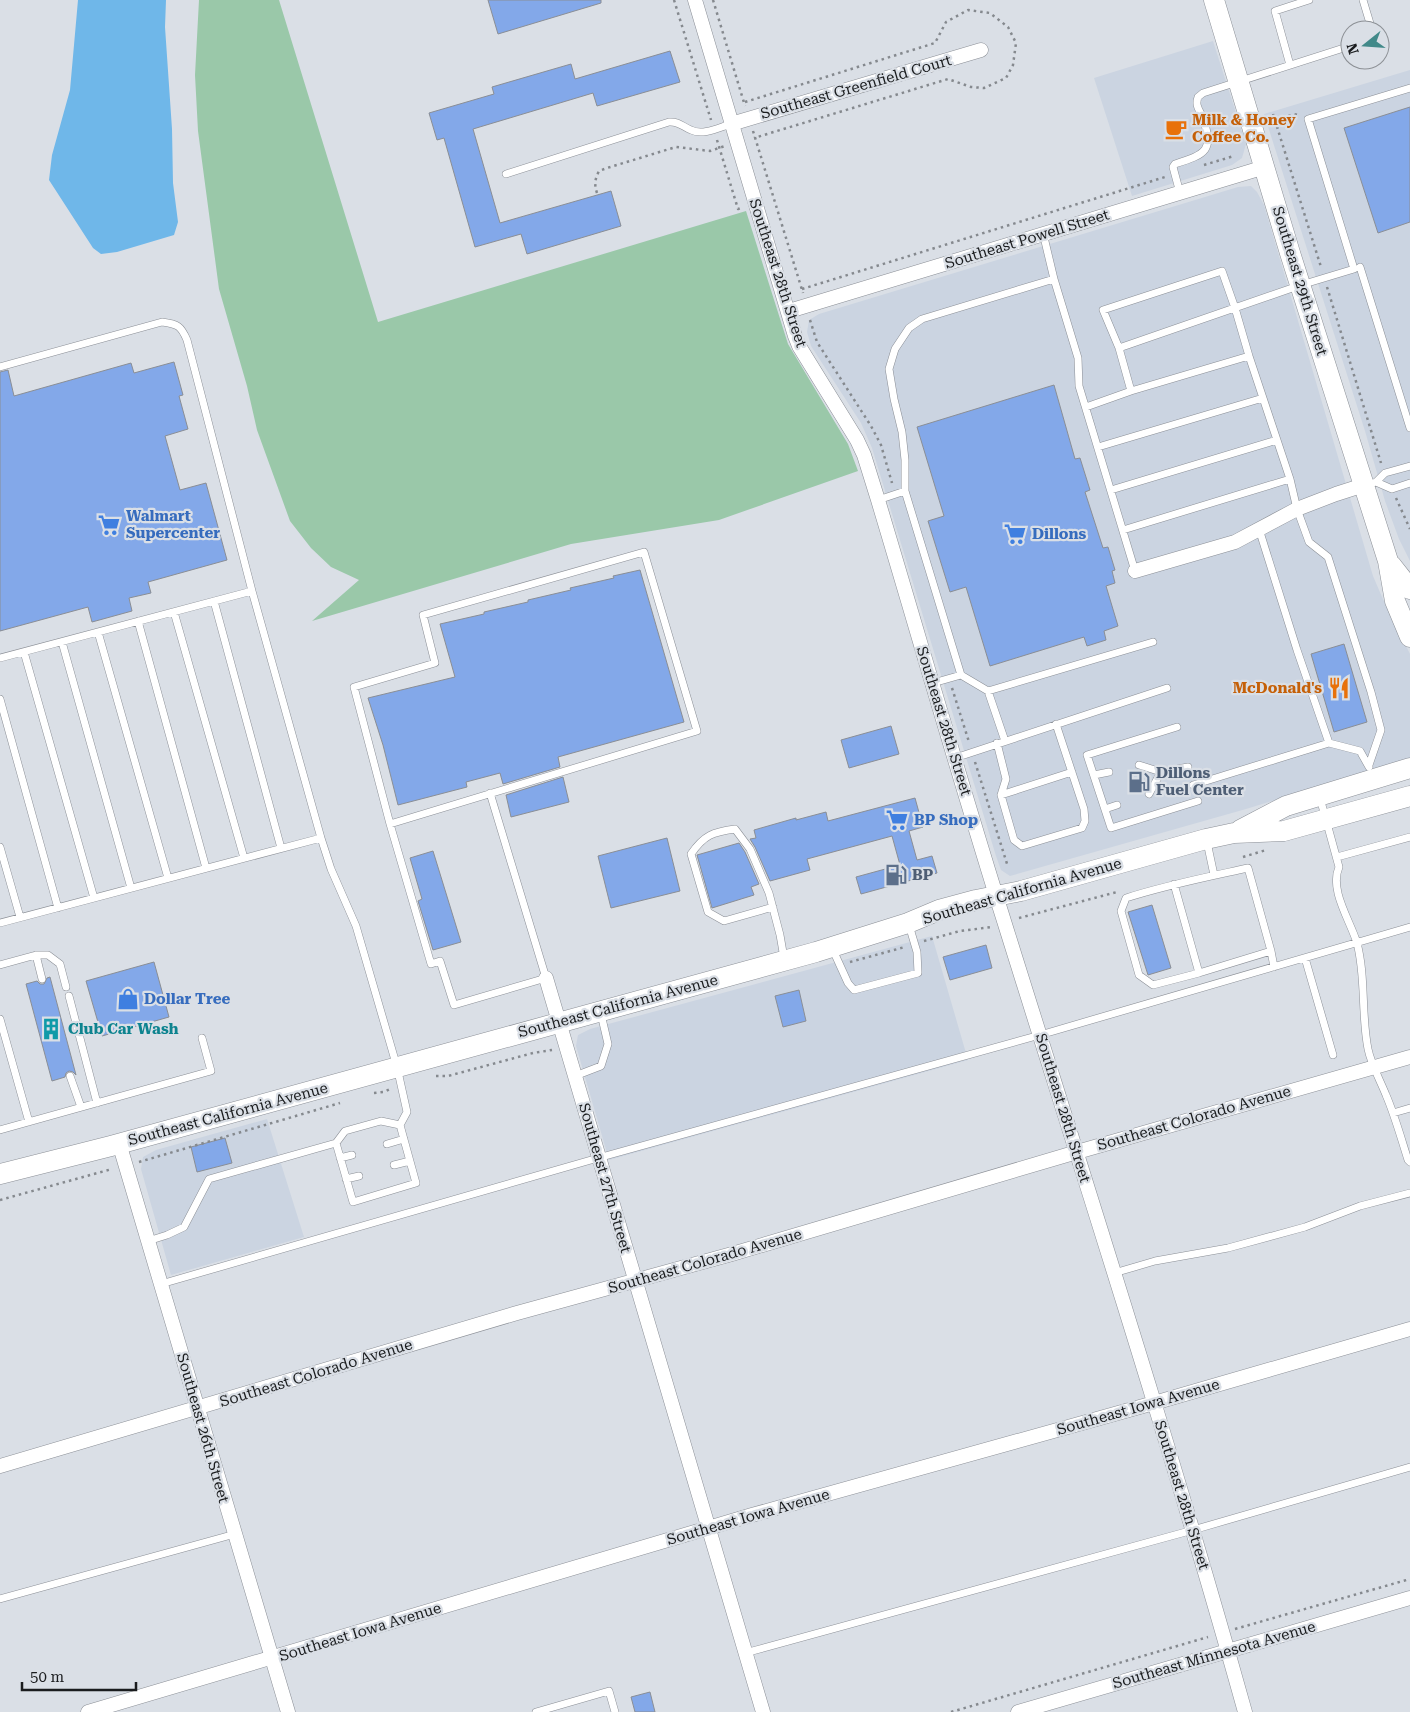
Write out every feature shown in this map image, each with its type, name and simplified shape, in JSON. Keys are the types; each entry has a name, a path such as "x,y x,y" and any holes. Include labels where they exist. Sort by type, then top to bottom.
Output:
{"main road":[{"name":"Southeast 29th Street","path":"1214,0 1300,285 1370,484 1388,561 1395,601 1410,637"},
{"name":"Southeast 29th Street","path":"1388,561 1410,589"},
{"name":"Southeast California Avenue","path":"1234,833 1286,806 1320,796 1370,773 1410,768"},
{"name":"Southeast California Avenue","path":"0,1174 398,1077 559,1023 784,961 836,956 939,910 1021,891 1206,839 1234,833 1284,830 1410,796"}],"street":[{"name":"Southeast 28th Street","path":"695,0 799,346 857,440 864,455 996,896 1193,1530 1245,1712"},
{"name":"Southeast Greenfield Court","path":"732,124 981,50"},
{"name":"Southeast Powell Street","path":"789,311 1265,167"},
{"path":"1135,571 1235,542 1297,509 1336,494 1370,484"},
{"name":"Southeast 27th Street","path":"546,978 763,1712"},
{"name":"Southeast Colorado Avenue","path":"0,1466 517,1313 635,1281 1410,1057"},
{"name":"Southeast 26th Street","path":"120,1144 288,1712"},
{"name":"Southeast Iowa Avenue","path":"88,1712 708,1528 1410,1329"},
{"name":"Southeast Minnesota Avenue","path":"1018,1712 1410,1598"}],"lane":[{"path":"1290,66 1275,12 1310,0"},
{"path":"1363,0 1369,20"},
{"path":"1180,193 1172,169 1175,164 1199,156 1207,147 1208,139 1201,114 1197,108 1198,98 1203,93 1340,49"},
{"path":"1119,348 1300,285 1354,269 1308,119 1410,88"},
{"path":"506,174 669,122 683,124 690,130 698,132 732,124"},
{"path":"1043,234 1054,279 1078,358 1079,386 1135,571"},
{"path":"1360,268 1410,428"},
{"path":"1131,391 1119,348 1103,310 1222,271 1290,479 1297,509 1309,542 1328,557 1381,730 1370,773"},
{"path":"1004,741 988,691 961,675 905,491 905,460 902,432 889,368 895,349 909,328 922,319 1054,279"},
{"path":"0,367 162,322 174,324 182,329 187,340 252,591 321,838 331,869 356,926 398,1077 407,1112 400,1125 416,1183 353,1202 336,1143"},
{"path":"1086,407 1131,391 1249,356"},
{"path":"1098,446 1263,398"},
{"path":"1111,490 1277,440"},
{"path":"1370,484 1385,473 1410,466"},
{"path":"1123,530 1290,479"},
{"path":"1370,484 1392,489 1410,483"},
{"path":"878,500 905,491"},
{"path":"1259,529 1297,650 1329,743"},
{"path":"390,824 698,731 644,552 423,615 435,663 354,687 390,824 430,964 440,961 454,1005 546,978"},
{"path":"0,658 252,591"},
{"path":"214,601 281,848"},
{"path":"174,612 244,858"},
{"path":"138,622 206,868"},
{"path":"98,632 168,878"},
{"path":"62,642 130,888"},
{"path":"988,691 1153,642"},
{"path":"24,652 94,898"},
{"path":"933,683 961,675"},
{"path":"955,758 1167,688"},
{"path":"0,699 58,908"},
{"path":"997,743 1006,779 1001,795 1016,844 1022,846 1061,836 1082,828 1085,821 1084,809 1056,724"},
{"path":"1177,727 1087,755 1111,828 1198,801"},
{"path":"1193,785 1329,743 1360,751 1370,773"},
{"path":"1139,765 1161,772 1188,766"},
{"path":"1001,795 1072,772"},
{"path":"1094,775 1109,772"},
{"path":"1149,794 1161,772"},
{"name":"Southeast 27th Street","path":"490,793 546,978"},
{"path":"1320,796 1339,867 1335,876 1338,892 1357,943 1361,964 1362,1001 1368,1050 1410,1162"},
{"path":"1105,809 1118,804"},
{"path":"773,908 724,921 708,912 691,854 698,844 714,832 735,829 750,849 769,894 773,908 780,935 784,961"},
{"path":"1337,857 1410,837"},
{"path":"0,923 321,838"},
{"path":"1206,839 1214,876"},
{"path":"0,847 20,918"},
{"path":"1270,951 1152,985 1139,974 1121,910 1126,898 1174,884 1248,868 1270,951 1274,967"},
{"path":"1174,884 1199,973"},
{"path":"836,956 848,983 854,990 918,973 917,952 908,923"},
{"path":"161,1284 598,1158 1040,1035 1410,927"},
{"path":"0,965 36,955 48,954 60,964 66,987"},
{"path":"36,955 42,979"},
{"path":"1305,958 1333,1055"},
{"path":"69,996 97,1102"},
{"path":"575,1076 601,1066 608,1044 601,1011"},
{"path":"0,1019 29,1122"},
{"path":"0,1130 212,1071 202,1038"},
{"path":"70,1076 81,1107"},
{"path":"1393,1113 1410,1108"},
{"path":"148,1241 184,1227 209,1179 336,1143 345,1131 381,1121 400,1125"},
{"path":"387,1144 404,1139"},
{"path":"340,1158 352,1154"},
{"path":"394,1165 410,1161"},
{"path":"346,1180 359,1176"},
{"path":"1114,1273 1155,1261 1228,1248 1305,1227 1360,1206 1410,1193"},
{"path":"745,1653 1193,1530 1410,1468"},
{"path":"0,1599 235,1534"},
{"path":"536,1712 610,1691 615,1712"}],"path":[{"path":"674,0 738,209 755,201"},
{"path":"713,0 750,118"},
{"path":"1273,114 1379,460 1385,473"},
{"path":"1276,120 1294,114 1308,119"},
{"path":"1200,167 1234,156"},
{"path":"802,288 1174,175"},
{"path":"1392,489 1410,529"},
{"path":"1240,857 1268,850"},
{"path":"836,956 915,944 960,931 986,929 1004,922 1123,890"},
{"path":"428,1078 448,1076 551,1050 566,1044"},
{"path":"372,1093 384,1092 398,1077"},
{"path":"0,1200 344,1102"},
{"path":"950,1712 1410,1579"}],"shaded area":[{"path":"1213,41 1246,144 1242,158 1232,165 1132,196 1094,78"},
{"path":"1410,70 1410,561 1399,539 1385,501 1365,431 1264,114"},
{"path":"1251,186 1257,192 1264,205 1373,576 1410,654 1410,759 1246,809 1010,876 1001,870 996,856 872,448 861,423 811,346 807,332 809,320 819,314 1238,187"},
{"path":"932,936 968,1060 609,1160 576,1046 578,1035 590,1029"},
{"path":"267,1119 304,1237 171,1275 141,1169 143,1157 156,1150"}],"green space":[{"path":"199,0 279,0 378,322 746,211 788,344 848,444 858,471 719,520 571,544 312,621 359,580 331,567 311,548 290,521 257,430 247,386 219,289 198,131 195,75"}],"water":[{"path":"78,0 166,0 165,27 172,129 173,183 178,222 174,235 117,252 101,254 93,248 49,180 52,155 70,90"}],"building":[{"path":"488,0 601,0 601,3 498,34"},
{"path":"670,51 680,82 597,106 593,93 473,129 500,223 611,191 621,226 527,254 521,234 475,247 444,138 437,140 429,113 494,94 492,87 571,64 575,79"},
{"path":"1410,107 1410,222 1378,233 1344,128"},
{"name":"Walmart Supercenter","path":"174,362 183,395 179,396 188,429 165,436 180,490 206,483 227,560 148,582 151,593 129,598 132,611 92,622 88,607 0,631 0,372 8,370 14,396 131,363 134,373"},
{"name":"Dillons","path":"1054,385 1075,459 1080,458 1090,490 1085,492 1103,548 1108,547 1115,570 1112,571 1115,583 1106,586 1118,626 1104,631 1106,640 1087,646 1084,637 990,666 966,587 950,592 928,521 944,516 917,427"},
{"path":"640,570 684,722 558,757 560,767 503,784 500,773 466,782 467,787 398,805 383,745 368,698 455,677 440,624 484,614 484,612 528,602 528,600 571,590 570,588"},
{"name":"McDonald's","path":"1344,644 1367,722 1334,732 1311,654"},
{"path":"891,726 899,754 849,768 841,740"},
{"path":"563,777 569,802 511,817 506,795"},
{"path":"915,798 923,827 909,831 917,860 932,856 937,873 861,894 856,877 900,865 892,836 807,859 810,870 770,881 750,839 756,838 754,830 796,818 796,820 826,812 828,821"},
{"path":"667,838 680,891 611,908 598,856"},
{"path":"739,843 759,884 751,887 754,895 712,908 697,855"},
{"path":"433,851 461,942 433,950 418,901 422,899 410,858"},
{"path":"1152,905 1171,968 1148,975 1128,912"},
{"path":"986,945 992,968 950,980 943,957"},
{"name":"Dollar Tree","path":"154,962 169,1017 102,1036 86,981"},
{"name":"Club Car Wash","path":"50,977 76,1075 69,1071 65,1077 52,1081 26,984 37,981 40,984 44,984 47,978"},
{"path":"799,990 806,1021 783,1027 775,996"},
{"path":"225,1138 232,1163 197,1172 191,1147"},
{"path":"650,1692 655,1712 635,1712 631,1697"}],"place":[{"name":"Milk & Honey Coffee Co.","path":"1176,129"},
{"name":"Walmart Supercenter","path":"109,525"},
{"name":"Dillons","path":"1015,534"},
{"name":"McDonald's","path":"1339,688"},
{"name":"Dillons Fuel Center","path":"1139,782"},
{"name":"BP Shop","path":"897,820"},
{"name":"BP","path":"896,875"},
{"name":"Dollar Tree","path":"128,999"},
{"name":"Club Car Wash","path":"51,1029"}]}
